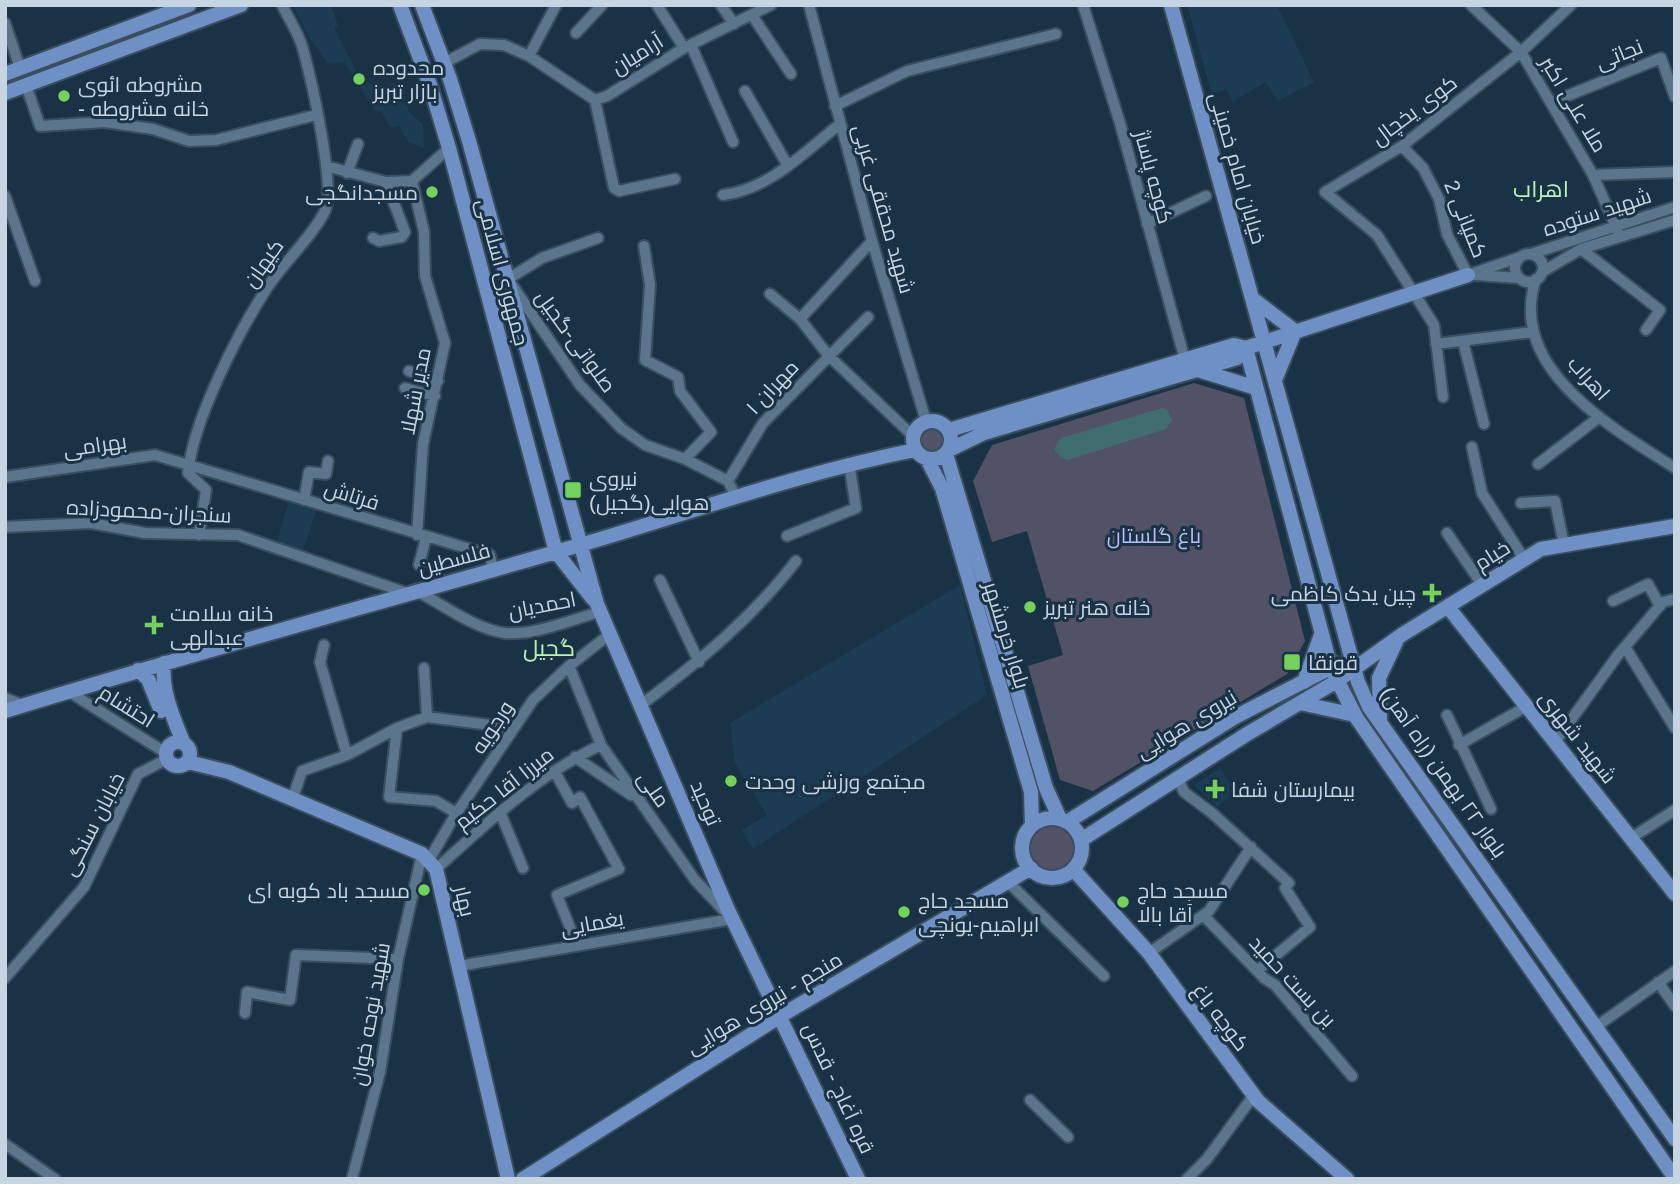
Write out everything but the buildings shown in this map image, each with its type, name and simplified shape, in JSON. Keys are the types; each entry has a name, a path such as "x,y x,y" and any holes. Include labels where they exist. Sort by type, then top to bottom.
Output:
{"main road":[{"path":"5,74 190,5"},
{"path":"5,93 241,5"},
{"name":"جمهوری اسلامی","path":"400,5 430,85 449,148 555,548"},
{"name":"جمهوری اسلامی","path":"422,5 444,63 468,141 598,608"},
{"name":"خیابان امام خمینی","path":"1171,5 1265,342"},
{"path":"20,68 26,85"},
{"path":"449,148 468,141"},
{"path":"949,430 1191,365 1237,358 1246,348 1468,275"},
{"path":"1253,299 1294,331"},
{"path":"1275,380 1294,331"},
{"name":"بلوار ۲۲ بهمن (راه آهن)","path":"1265,342 1351,665 1369,707 1675,1139"},
{"name":"بلوار ۲۲ بهمن (راه آهن)","path":"1246,348 1334,675 1355,715 1675,1178"},
{"path":"948,452 951,440 949,430 941,423 926,421 918,427 917,446 937,459 984,433 1191,365 1256,388"},
{"name":"فلسطین","path":"732,488 917,446"},
{"name":"فلسطین","path":"5,711 138,670 493,570 732,488 917,446"},
{"name":"بلوار خرمشهر","path":"917,446 942,488 1046,788 1064,820"},
{"name":"بلوار خرمشهر","path":"948,452 1031,792 1032,826"},
{"name":"خیام","path":"1334,675 1541,549 1675,526"},
{"path":"555,548 598,608"},
{"name":"شهید شهری","path":"1448,607 1675,894"},
{"name":"توحید","path":"598,608 642,704 732,919 782,1015"},
{"path":"1304,682 1322,633"},
{"path":"1381,723 1379,678 1393,646 1403,634"},
{"path":"164,663 162,677 178,751"},
{"path":"138,670 148,679 157,696 178,751 429,861"},
{"name":"نیروی هوایی","path":"1064,820 1235,717 1304,682 1334,675"},
{"name":"نیروی هوایی","path":"1081,840 1300,703 1334,675"},
{"path":"1300,703 1355,715"},
{"path":"1045,819 1064,820 1081,840 1081,856 1073,869 1052,877 1031,868 1023,847 1032,826 1045,819"},
{"name":"بهار","path":"429,861 458,966 508,1179"},
{"name":"منجم - نیروی هوایی","path":"523,1179 782,1015 1031,868"},
{"name":"کوچه باغ","path":"1073,869 1149,953 1254,1095 1346,1179"},
{"name":"قره آغاج - قدس","path":"782,1015 858,1179"}],"street":[{"name":"کیهان","path":"188,468 221,376 243,330 267,287 325,211 330,186 302,46 282,5"},
{"path":"576,33 602,5"},
{"path":"657,5 687,46 733,142"},
{"path":"721,5 734,24"},
{"name":"آرامیان","path":"595,100 607,96 687,46 771,5"},
{"name":"شهید محققی غربی","path":"809,5 872,241 926,421"},
{"name":"کوچه پاساژ","path":"1083,5 1191,365"},
{"path":"1471,5 1521,52"},
{"name":"کوی یخچال","path":"1415,292 1377,235 1325,192 1402,146 1521,52 1572,5"},
{"path":"529,56 554,6"},
{"path":"752,15 791,74"},
{"path":"5,23 20,68"},
{"path":"835,106 907,71 1056,34"},
{"path":"444,63 475,46 486,44 504,45 529,56 595,100 614,188 619,191 675,179"},
{"name":"ملا علی اکبر","path":"1521,52 1593,175 1620,236"},
{"name":"نجاتی","path":"1552,102 1661,58 1675,97"},
{"path":"26,85 40,126 105,122 169,134 189,141 216,140 316,115"},
{"path":"745,91 788,166"},
{"path":"723,195 744,192 788,166 840,124"},
{"path":"347,173 358,144"},
{"name":"کمپانی 2","path":"1402,146 1423,168 1439,199 1447,234 1468,275"},
{"path":"326,166 386,182 412,181 449,148"},
{"name":"ملا علی اکبر","path":"1593,175 1675,172"},
{"name":"مدیر شهلا","path":"412,181 424,232 425,276 445,343 423,444 419,565"},
{"path":"373,238 379,241 402,237 405,232 386,182"},
{"path":"1147,223 1206,195"},
{"path":"5,196 11,230 35,281"},
{"name":"شهید ستوده","path":"1468,275 1616,224 1675,207"},
{"name":"شهید ستوده","path":"1539,276 1581,249 1675,220"},
{"path":"508,279 551,253 598,238"},
{"path":"800,319 872,241"},
{"path":"644,246 650,285 645,360 678,377 680,391 711,432 685,459"},
{"path":"1581,249 1660,310 1646,330"},
{"path":"1468,275 1519,278 1527,281 1539,276 1540,261 1525,256 1515,265 1519,278"},
{"name":"اهراب","path":"1539,276 1529,300 1532,332 1557,375 1598,418 1675,468"},
{"name":"صلواتی-گجیل","path":"508,279 580,385 606,413 645,445 685,459 732,488"},
{"path":"1415,292 1434,325 1443,397"},
{"path":"770,294 800,319 828,355 917,446"},
{"name":"مهران ۱","path":"732,488 763,423 867,317"},
{"path":"1436,344 1532,332"},
{"path":"1463,341 1484,424"},
{"path":"409,371 438,381"},
{"path":"405,388 435,397"},
{"path":"1538,464 1598,418"},
{"path":"1472,447 1482,493 1524,559"},
{"name":"بهرامی","path":"5,477 155,456 188,468"},
{"path":"304,500 309,472 326,474 328,461"},
{"path":"787,536 856,508 849,463"},
{"path":"188,468 188,473 206,490 199,535"},
{"name":"فرتاش","path":"188,468 490,555 493,570"},
{"path":"1521,503 1555,501 1564,545"},
{"name":"سنجران-محمودزاده","path":"5,527 91,523 145,533 238,535 412,592"},
{"path":"1447,533 1483,586"},
{"path":"642,704 699,662 772,593 796,561"},
{"path":"660,580 699,662"},
{"path":"1613,601 1648,584 1660,606"},
{"name":"احمدیان","path":"412,592 503,633 522,632 598,608"},
{"path":"1555,742 1625,647 1660,606 1674,601"},
{"name":"ورجویه","path":"429,861 456,813 533,701 569,666 610,634"},
{"path":"324,645 320,662 346,755"},
{"path":"1625,647 1675,728"},
{"name":"ملی","path":"569,666 601,745 695,880 719,909 732,919"},
{"path":"424,668 427,717"},
{"name":"احتشام","path":"68,691 178,751"},
{"path":"5,698 23,705"},
{"path":"1459,745 1527,706"},
{"path":"1447,715 1491,809"},
{"path":"292,800 302,771 346,755 397,728 427,717 514,728"},
{"path":"397,728 390,797 436,801 456,813"},
{"name":"میرزا آقا حکیم","path":"429,861 575,758 601,745"},
{"name":"خیابان سنگی","path":"5,978 84,887 138,774 178,751"},
{"path":"575,758 637,799"},
{"path":"555,772 572,803 580,797 619,869 557,895 577,945"},
{"path":"1178,778 1184,792 1251,847 1289,883 1285,888 1310,927 1257,971"},
{"path":"1631,838 1675,810"},
{"path":"500,812 523,868"},
{"path":"1149,953 1203,915 1251,847"},
{"name":"شهید نوحه خوان","path":"352,1179 380,1072 398,959 429,861"},
{"path":"1008,882 1104,976"},
{"name":"بن بست حمید","path":"1203,915 1257,971 1275,985 1352,1076"},
{"name":"یغمایی","path":"458,966 732,919"},
{"path":"245,1013 247,992 290,1000 296,954 398,959"},
{"path":"1597,1027 1675,971"},
{"path":"1658,982 1675,1006"},
{"path":"1187,1179 1207,1159 1254,1095"},
{"path":"1030,1100 1068,1137"},
{"path":"5,1144 55,1179"}],"shaded area":[{"name":"محدوده بازار تبریز","path":"292,5 331,5 338,26 334,28 358,75 379,91 394,82 404,95 409,112 423,124 424,148 408,142 399,126 391,128 380,111 376,112 344,62 328,64 309,37"},
{"path":"1187,5 1277,5 1314,82 1278,101 1266,82 1232,102 1226,89 1212,95"},
{"path":"1162,408 1167,410 1172,420 1166,429 1068,460 1061,458 1054,449 1061,438"},
{"path":"289,500 317,508 303,551 277,542"},
{"path":"960,585 987,695 753,849 742,830 767,815 735,763 730,723"},
{"name":"بیمارستان شفا","path":"1220,768 1236,793 1217,807 1194,785"}],"green space":[{"name":"باغ گلستان","path":"1194,383 1244,398 1305,641 1287,674 1093,791 1060,780 1028,666 1063,655 1027,531 992,542 973,481 992,445"},
{"path":"932,429 940,432 943,440 940,448 932,451 924,448 921,440 924,432"},
{"path":"1051,823 1068,830 1075,847 1068,864 1051,871 1034,864 1027,847 1034,830"}],"place":[{"name":"محدوده بازار تبریز","path":"359,79"},
{"name":"مشروطه ائوی - خانه مشروطه","path":"64,96"},
{"name":"مسجدانگجی","path":"432,192"},
{"name":"نیروی هوایی(گجیل)","path":"573,490"},
{"name":"چین یدک کاظمی","path":"1432,593"},
{"name":"خانه هنر تبریز","path":"1030,607"},
{"name":"خانه سلامت عبدالهی","path":"154,625"},
{"name":"قونقا","path":"1292,662"},
{"name":"مجتمع ورزشی وحدت","path":"731,781"},
{"name":"بیمارستان شفا","path":"1215,789"},
{"name":"مسجد باد کوبه ای","path":"424,890"},
{"name":"مسجد حاج آقا بالا","path":"1123,902"},
{"name":"مسجد حاج ابراهیم-یونچی","path":"904,912"}],"district":[{"name":"اهراب","path":"1541,189"},
{"name":"گجیل","path":"549,648"}]}
